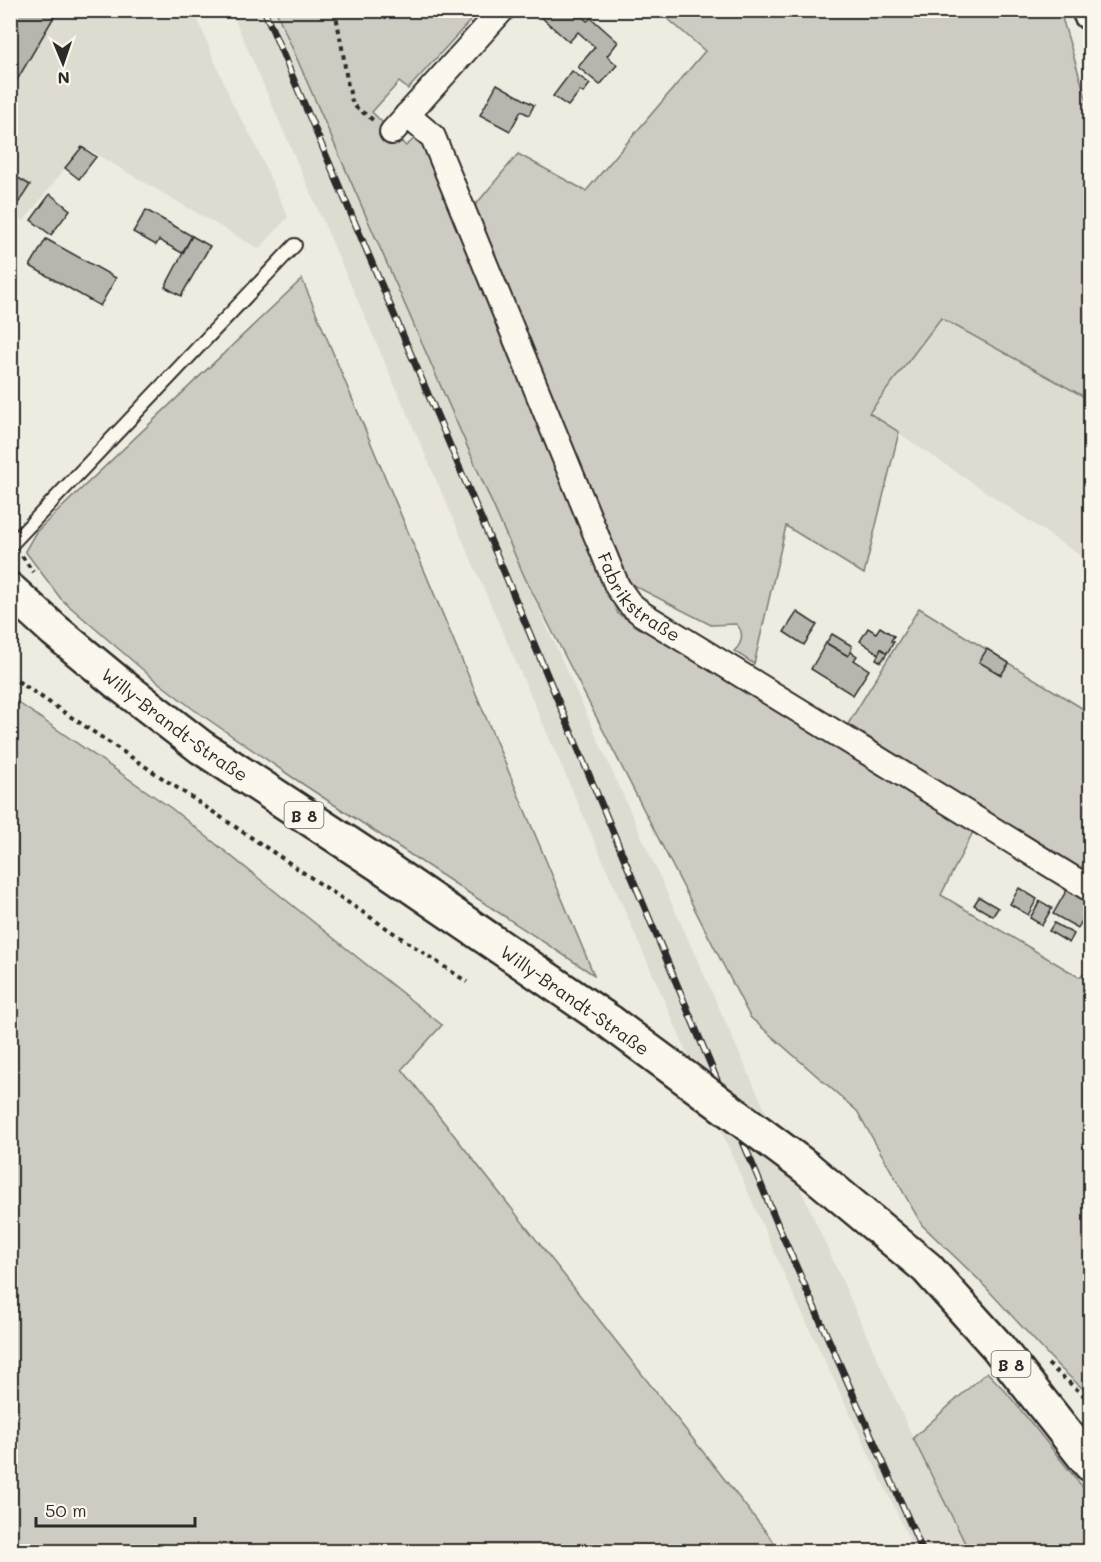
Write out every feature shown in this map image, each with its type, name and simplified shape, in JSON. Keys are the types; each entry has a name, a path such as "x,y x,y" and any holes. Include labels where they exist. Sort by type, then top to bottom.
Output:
{"main road":[{"name":"Willy-Brandt-Straße","path":"10,590 117,682 201,747 379,864 610,1022 807,1168 927,1268 997,1346 1090,1464"}],"street":[{"path":"399,124 502,10"},
{"name":"Fabrikstraße","path":"399,124 433,137 617,586 629,603 652,620 1090,889"}],"lane":[{"path":"10,546 295,246"}],"path":[{"path":"335,10 353,105 399,124"},
{"path":"10,676 467,982"}],"shaded area":[{"path":"10,11 194,11 233,105 251,136 288,217 259,249 82,146 24,221 11,213"},
{"path":"231,11 276,11 525,578 913,1438 969,1551 915,1551 787,1281"},
{"path":"276,11 479,11 408,89 399,82 372,112 406,146 414,139 427,147 438,169 618,614 722,673 975,828 941,895 1079,977 1090,970 1090,1395 1060,1368 978,1279 922,1225 857,1111 750,1017 525,578"},
{"path":"659,11 1060,11 1090,111 1090,400 941,318 869,413 899,432 864,574 786,526 754,664 734,651 741,638 741,631 736,624 711,625 625,581 473,208 518,154 586,191 705,51"},
{"path":"302,279 594,975 292,777 193,709 150,676 61,599 25,551 36,532"},
{"path":"941,318 1090,400 1090,562 869,413"},
{"path":"919,608 1090,713 1090,850 1079,872 848,724"},
{"path":"10,697 171,808 442,1025 402,1069 781,1551 11,1551"},
{"path":"987,1372 1007,1393 1090,1496 1090,1551 969,1551 913,1438"}],"building":[{"path":"10,10 58,10 10,92"},
{"path":"546,10 575,10 587,21 591,18 618,42 607,56 617,65 600,85 578,67 595,47 578,32 569,42 541,17"},
{"path":"572,71 590,84 583,93 580,91 568,106 553,96"},
{"path":"497,84 534,105 529,115 521,111 510,131 480,115"},
{"path":"82,147 96,157 79,179 65,168"},
{"path":"10,173 30,185 19,202 10,197"},
{"path":"50,194 70,210 51,235 31,220"},
{"path":"146,210 192,236 182,253 159,240 156,245 133,232"},
{"path":"192,236 210,246 181,296 165,287"},
{"path":"46,239 116,278 100,306 30,266"},
{"path":"797,612 817,625 804,645 784,632"},
{"path":"880,627 894,636 891,641 894,642 887,653 881,649 879,654 860,641 868,628 876,633"},
{"path":"832,634 852,646 848,656 826,643"},
{"path":"826,643 848,656 851,652 857,656 854,660 869,670 853,695 811,669"},
{"path":"881,649 887,653 881,662 876,659"},
{"path":"987,649 1009,663 1001,675 979,662"},
{"path":"1069,886 1090,898 1090,906 1078,928 1053,914"},
{"path":"1019,888 1037,899 1028,915 1010,904"},
{"path":"979,897 998,908 993,916 974,905"},
{"path":"1040,901 1052,908 1042,925 1030,918"},
{"path":"1054,923 1074,934 1069,943 1049,931"}],"railway":[{"path":"264,10 504,572 780,1230 923,1552"}]}
